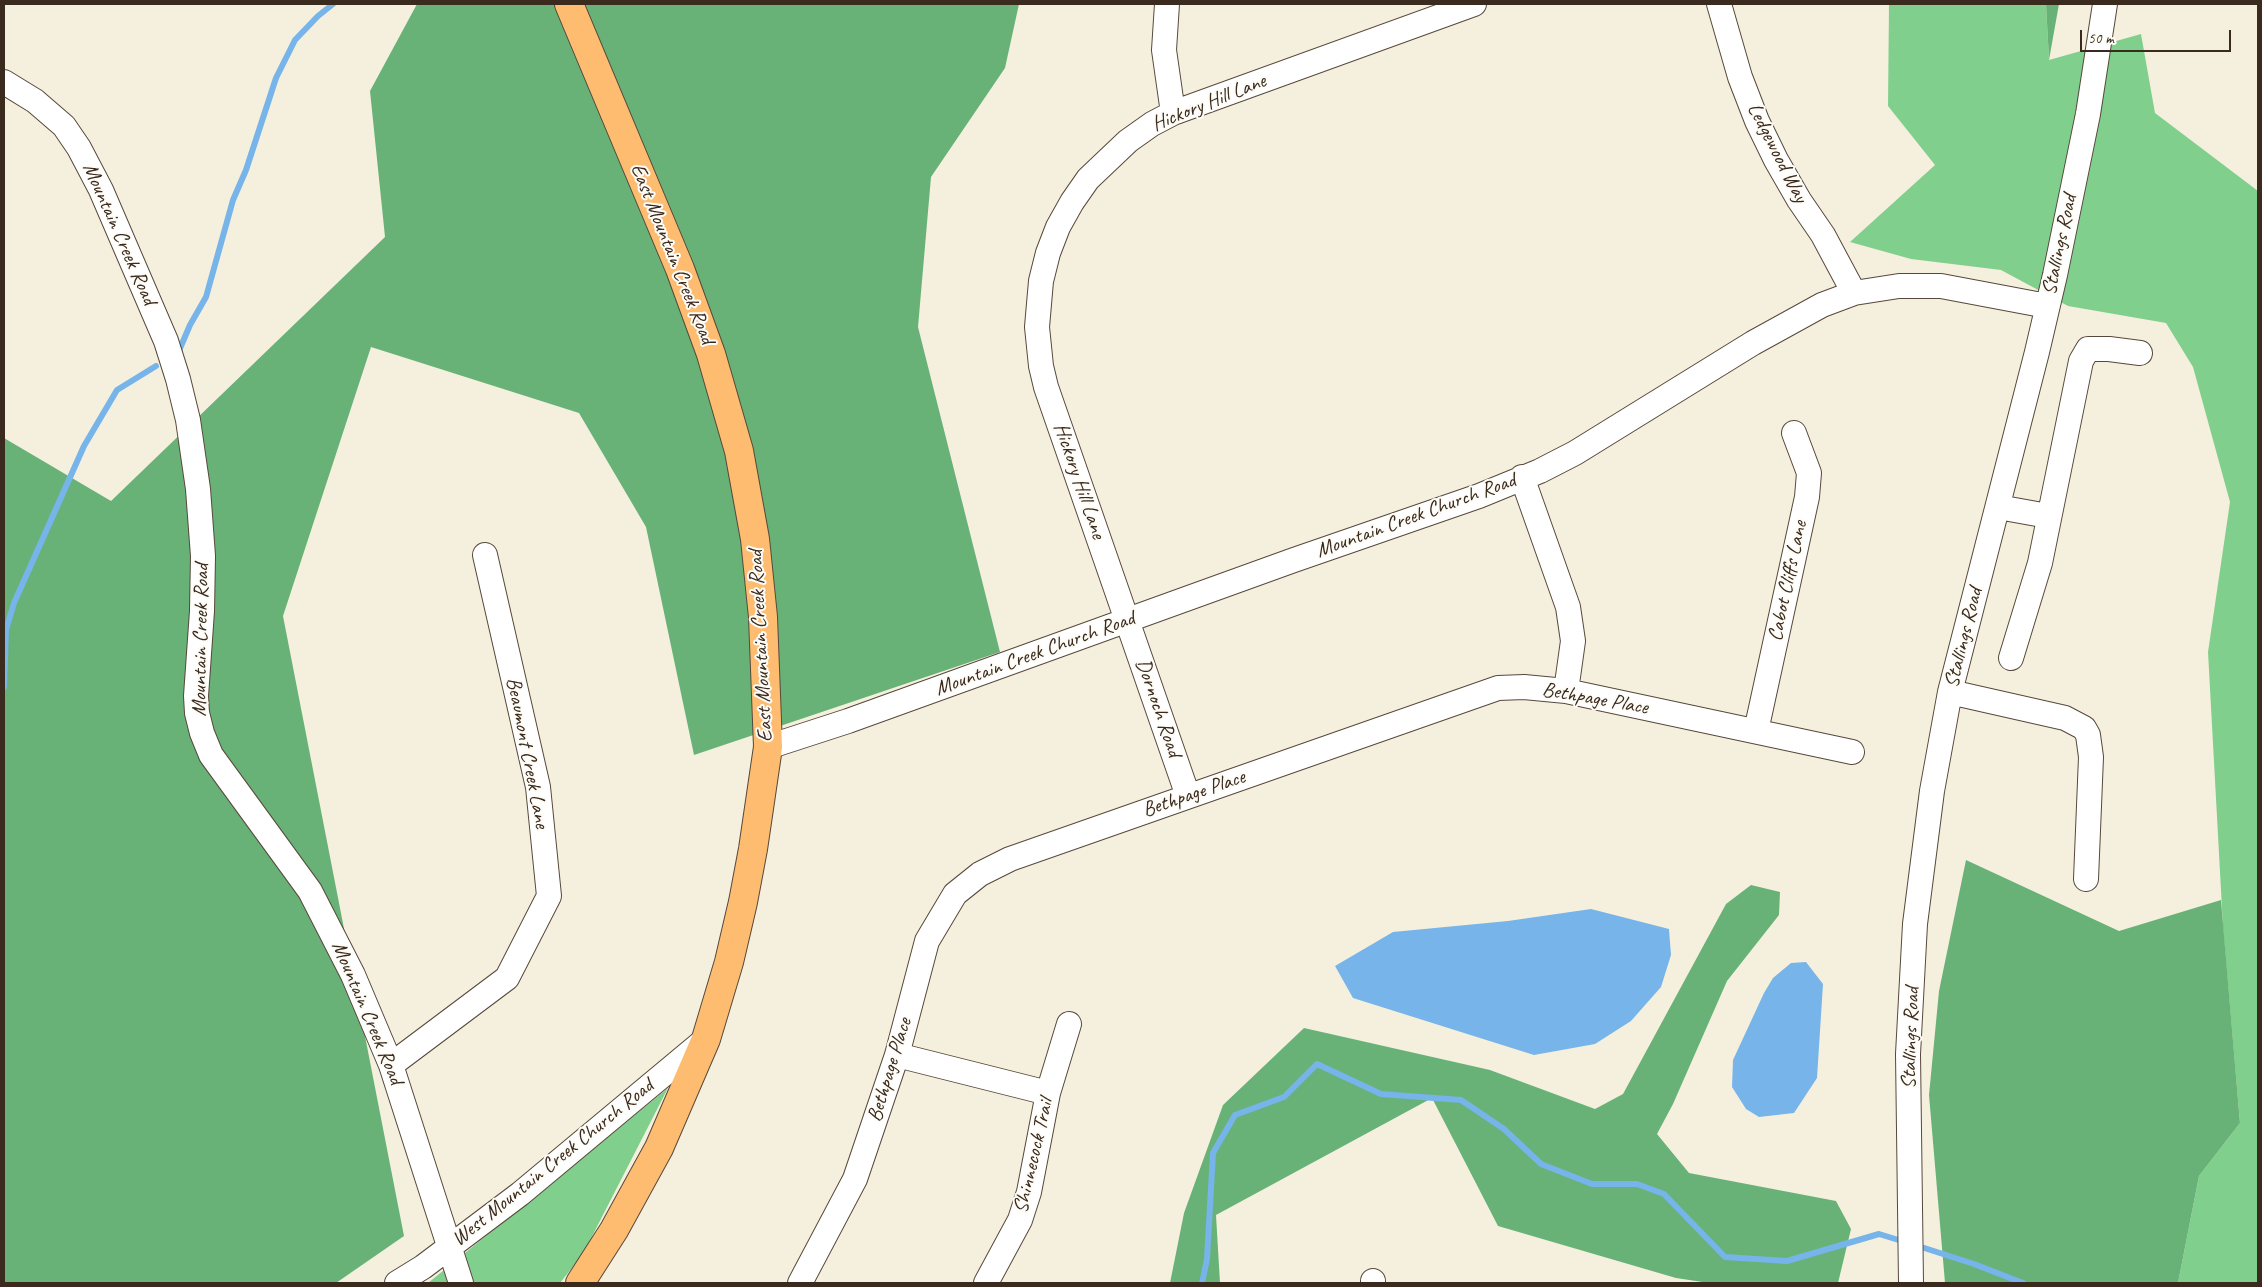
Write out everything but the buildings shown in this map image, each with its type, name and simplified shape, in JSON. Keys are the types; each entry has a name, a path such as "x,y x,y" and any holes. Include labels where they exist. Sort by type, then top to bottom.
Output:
{"main road":[{"name":"East Mountain Creek Road","path":"569,4 680,269 711,354 739,451 755,539 764,617 768,747 744,902 729,962 706,1039 658,1148 614,1230 580,1283"}],"street":[{"path":"1167,4 1164,50 1173,114"},
{"name":"Hickory Hill Lane","path":"1126,621 1046,387 1041,366 1038,309 1041,281 1048,253 1058,227 1072,202 1088,179 1128,141 1152,124 1173,114 1474,4"},
{"name":"Ledgewood Way","path":"1719,4 1740,77 1757,121 1776,160 1799,200 1824,234 1854,293"},
{"name":"Stallings Road","path":"1911,1283 1908,1054 1915,924 1932,791 1950,692 1998,508 2055,274 2088,114 2104,4"},
{"name":"Mountain Creek Road","path":"4,82 35,101 64,126 79,148 101,190 166,341 188,420 198,489 203,556 196,696 202,733 211,755 310,891 374,1020 391,1065 461,1283"},
{"name":"Mountain Creek Church Road","path":"768,747 848,721 1479,496 1575,453 1770,333 1822,305 1854,293 1899,286 1941,286 2047,306"},
{"path":"2011,658 2040,563 2048,516 2081,361 2088,349 2109,349 2140,353"},
{"name":"Cabot Cliffs Lane","path":"1756,731 1807,497 1808,473 1794,433"},
{"path":"1522,478 1561,582 1570,615 1574,641 1566,691"},
{"path":"1998,508 2048,516"},
{"name":"Beaumont Creek Lane","path":"391,1065 507,978 549,896 538,786 485,555"},
{"name":"Dornoch Road","path":"1126,621 1188,796"},
{"name":"Bethpage Place","path":"800,1283 855,1179 897,1055 927,941 955,894 980,874 1010,859 1477,693 1498,688 1524,687 1566,691 1852,752"},
{"path":"1950,692 2065,718 2084,728 2088,735 2091,757 2086,879"},
{"name":"Shinnecock Trail","path":"986,1283 1020,1220 1029,1192 1048,1092 1069,1024"},
{"name":"West Mountain Creek Church Road","path":"397,1283 520,1194 706,1039"},
{"path":"897,1055 1048,1092"}],"green space":[{"path":"417,4 1019,4 1005,68 931,177 918,327 1000,652 694,755 646,527 579,413 371,347 283,616 404,1236 336,1283 4,1283 4,438 111,501 385,237 370,91"},
{"path":"1889,4 2046,4 2049,60 2141,34 2155,113 2258,191 2258,1283 2178,1283 2199,1176 2240,1123 2223,927 2208,652 2230,502 2193,367 2166,323 2068,306 2001,270 1911,259 1850,242 1935,165 1888,106"},
{"path":"2046,4 2059,4 2049,60"},
{"path":"1966,860 2119,931 2221,900 2240,1123 2199,1176 2178,1283 1945,1283 1929,1095 1939,991"},
{"path":"1751,885 1780,892 1779,915 1727,981 1673,1104 1657,1134 1689,1173 1836,1201 1851,1229 1838,1283 1709,1283 1676,1278 1498,1226 1432,1098 1216,1215 1220,1283 1170,1283 1184,1213 1223,1105 1304,1028 1490,1070 1595,1109 1623,1094 1726,904"},
{"path":"668,1088 583,1254 560,1283 428,1283"}],"water":[{"path":"1591,909 1669,929 1671,955 1661,987 1631,1021 1595,1044 1534,1055 1353,998 1335,966 1393,932 1508,921"},
{"path":"1806,962 1823,984 1817,1078 1794,1113 1759,1117 1746,1109 1732,1087 1733,1060 1764,993 1773,978 1791,963"}],"waterway":[{"path":"178,353 190,325 206,297 233,200 246,170 276,78 295,40 318,16 333,4"},
{"path":"4,687 6,630 14,603 84,446 117,390 156,366"},
{"path":"1202,1283 1207,1259 1213,1153 1235,1115 1284,1097 1317,1064 1381,1094 1461,1100 1504,1129 1541,1164 1592,1184 1637,1184 1664,1194 1725,1257 1787,1261 1879,1234 1905,1242"},
{"path":"1915,1245 1974,1264 2023,1283"}]}
